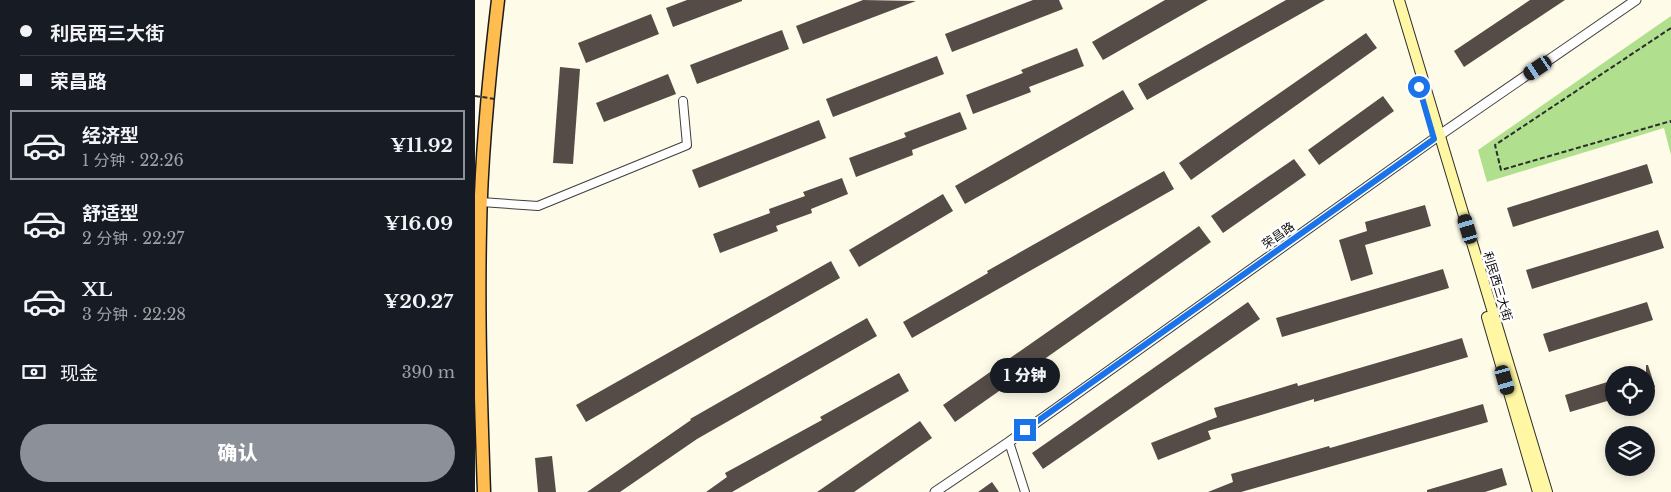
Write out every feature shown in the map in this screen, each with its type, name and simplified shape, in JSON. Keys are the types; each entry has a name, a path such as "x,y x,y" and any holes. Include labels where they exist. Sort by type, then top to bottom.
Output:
{"highway":[{"path":"484,492 479,316 481,202 498,0"}],"main road":[{"name":"利民西三大街","path":"1393,0 1547,492"},
{"name":"利民西三大街","path":"1399,0 1538,492"}],"street":[{"name":"荣昌路","path":"935,492 1009,442 1437,137 1636,0"},
{"path":"481,202 538,206 687,145 683,101"},
{"path":"1009,442 1025,492"}],"path":[{"path":"1671,28 1495,145 1501,170 1671,121 1671,123"},
{"path":"475,96 495,99"}],"green space":[{"path":"1671,16 1671,155 1664,128 1487,182 1478,150"}],"building":[{"path":"687,0 742,1 673,27 666,8"},
{"path":"863,0 916,1 803,44 796,26"},
{"path":"1033,0 1059,0 1063,9 952,52 945,34"},
{"path":"1165,0 1208,0 1103,60 1092,42"},
{"path":"1286,0 1325,0 1147,100 1138,84"},
{"path":"1530,0 1565,0 1464,67 1454,51"},
{"path":"651,14 659,34 586,63 578,43"},
{"path":"782,30 789,49 697,84 690,65"},
{"path":"1366,33 1377,48 1191,180 1179,163"},
{"path":"1077,48 1084,66 1029,87 1031,92 973,114 966,95 1023,73 1021,70"},
{"path":"937,56 944,74 833,117 826,99"},
{"path":"560,67 580,69 573,164 553,163"},
{"path":"668,74 676,94 604,122 596,103"},
{"path":"1123,90 1134,109 965,204 955,186"},
{"path":"1383,96 1394,111 1319,165 1308,150"},
{"path":"960,112 967,129 912,150 913,155 856,177 849,158 906,137 904,133"},
{"path":"819,120 826,138 699,188 692,170"},
{"path":"1294,159 1306,175 1223,233 1211,216"},
{"path":"1647,164 1653,183 1513,227 1507,208"},
{"path":"1164,171 1174,189 912,338 903,322 988,273 987,271"},
{"path":"842,178 848,194 811,209 812,213 776,226 778,231 720,253 713,234 770,213 769,209 805,196 803,192"},
{"path":"943,194 953,211 859,267 849,250"},
{"path":"1425,205 1431,226 1365,245 1373,274 1351,281 1339,240 1367,231 1365,222"},
{"path":"1199,226 1211,242 955,422 943,405"},
{"path":"1658,230 1664,248 1532,289 1526,270"},
{"path":"831,261 840,278 586,422 576,405"},
{"path":"1443,269 1449,288 1282,337 1276,318"},
{"path":"1248,302 1260,319 1043,469 1032,453"},
{"path":"1647,302 1653,320 1549,352 1543,334"},
{"path":"867,318 877,336 697,439 620,492 587,492 690,419"},
{"path":"1462,338 1468,357 1314,402 1314,399 1208,431 1211,439 1158,460 1151,443 1217,417 1214,408 1297,383 1298,386"},
{"path":"899,373 909,391 732,492 706,492 727,477 725,473 822,420 820,417"},
{"path":"1605,383 1605,402 1570,412 1565,395"},
{"path":"1483,404 1488,422 1241,492 1208,492 1233,482 1231,474"},
{"path":"920,421 932,438 854,492 817,492"},
{"path":"552,456 556,492 538,492 535,458"},
{"path":"1502,468 1507,485 1485,492 1427,492 1427,490"},
{"path":"992,482 999,492 978,492"}],"route":[{"path":"1025,430 1434,139 1419,87"}]}
